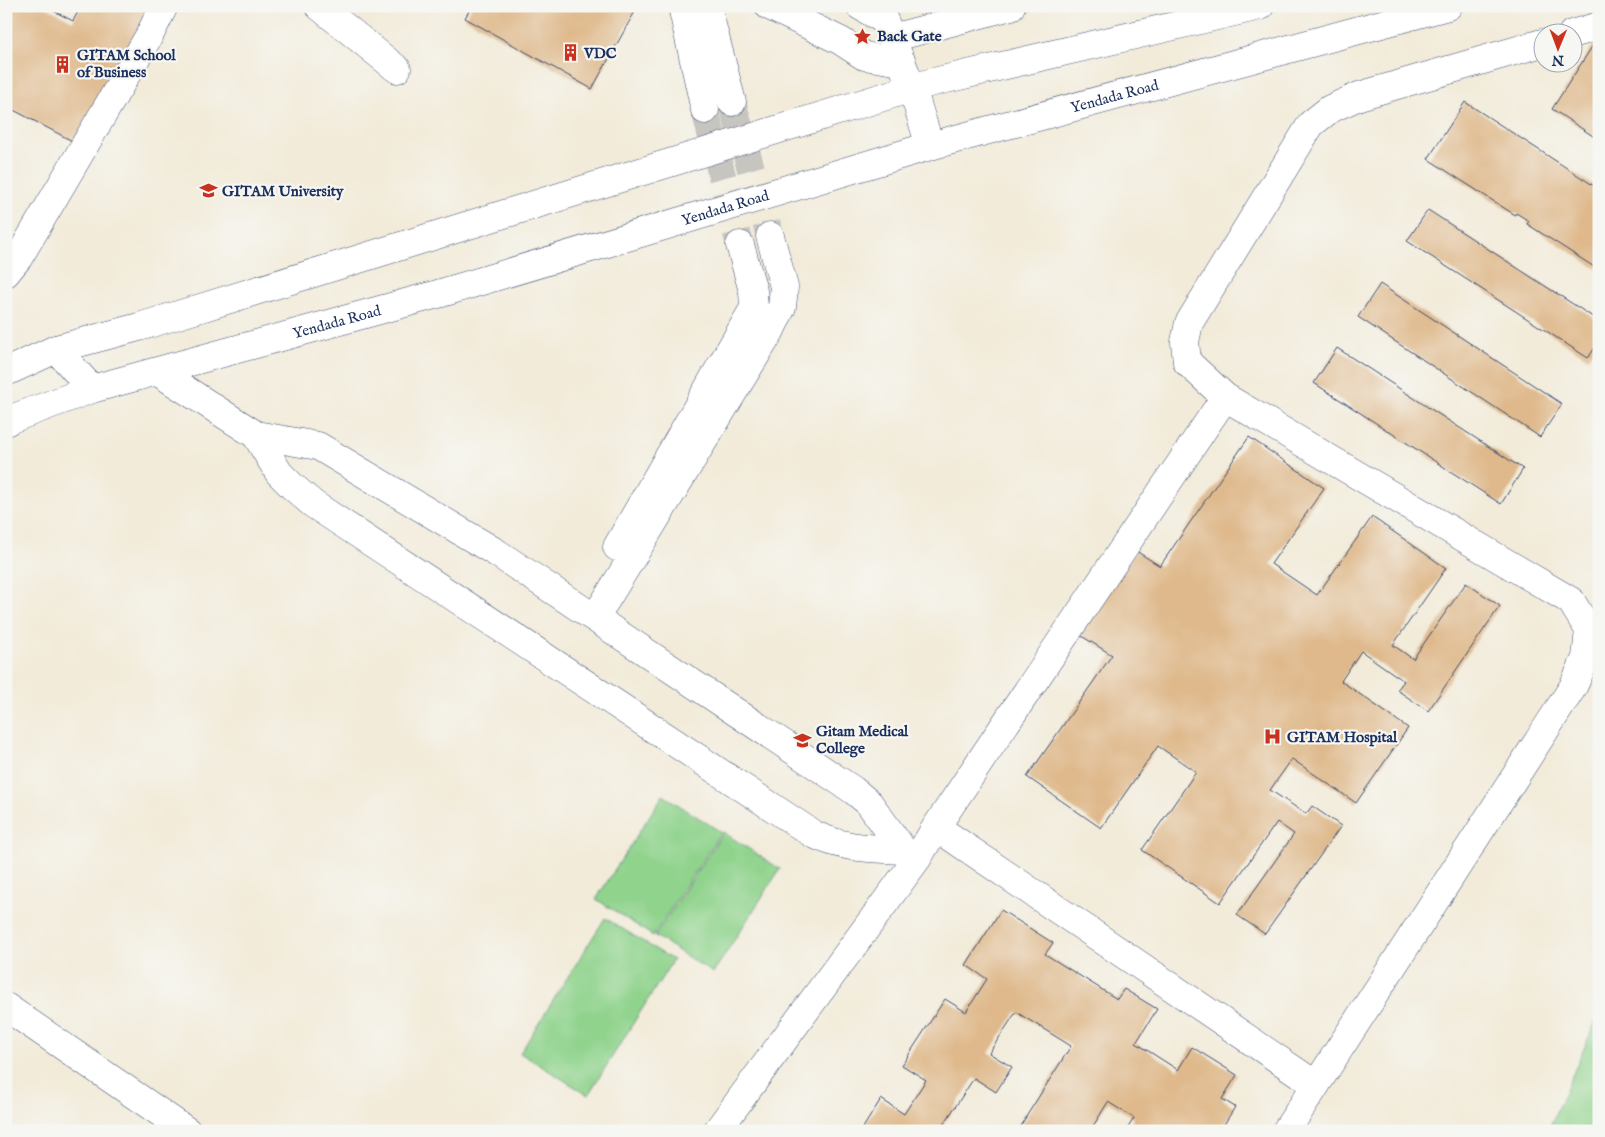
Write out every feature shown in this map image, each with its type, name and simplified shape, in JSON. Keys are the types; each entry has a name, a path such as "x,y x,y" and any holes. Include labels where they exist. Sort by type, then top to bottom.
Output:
{"main road":[{"path":"6,274 19,257 149,36 164,6"},
{"path":"320,6 397,69"},
{"path":"682,6 705,110"},
{"path":"707,6 732,102"},
{"path":"860,6 884,20 912,88 930,146"},
{"path":"783,10 841,41 864,56 897,50 1011,6"},
{"path":"6,372 56,349 149,324 912,88 1260,6"},
{"name":"Yendada Road","path":"6,422 92,389 438,294 930,146 1448,6"},
{"path":"1582,31 1599,26"},
{"path":"1286,1131 1573,687 1586,658 1589,630 1571,601 1225,397 1187,362 1185,342 1189,323 1311,124 1330,109 1359,96 1532,46"},
{"path":"588,613 765,340 782,307 784,287 770,236"},
{"path":"588,613 754,308 753,292 740,245"},
{"path":"56,349 92,389"},
{"path":"158,372 256,435 318,446 496,553 853,790 869,803 910,854"},
{"path":"717,1131 910,854 936,826 1225,397"},
{"path":"256,435 279,472 314,504 814,834 843,846 910,854"},
{"path":"936,826 1316,1085"},
{"path":"6,1007 187,1131"}],"green space":[{"path":"663,795 721,832 653,936 596,899"},
{"path":"723,832 780,869 713,973 655,936"},
{"path":"605,918 673,960 588,1095 520,1053"},
{"path":"1599,1014 1599,1131 1548,1131"}],"building":[{"name":"GITAM School of Business","path":"6,6 44,6 73,21 81,6 150,6 78,144 6,106"},
{"name":"VDC","path":"472,6 638,6 592,89 465,18"},
{"path":"1597,39 1599,40 1599,140 1552,109 1576,72 1582,72 1582,62"},
{"path":"1465,102 1599,189 1599,270 1527,224 1529,221 1516,213 1515,215 1428,159"},
{"path":"1428,210 1599,321 1599,342 1588,358 1407,241"},
{"path":"1380,284 1562,404 1540,437 1358,317"},
{"path":"1337,348 1523,469 1501,504 1314,383"},
{"path":"1249,437 1324,488 1271,564 1317,595 1372,517 1446,568 1393,645 1413,659 1466,583 1500,606 1428,711 1397,690 1404,681 1361,651 1341,681 1408,728 1356,803 1292,759 1270,790 1306,814 1312,806 1341,826 1265,934 1237,915 1294,834 1277,822 1220,903 1142,850 1196,772 1158,746 1101,828 1027,777 1112,655 1080,635 1136,551 1160,566"},
{"path":"1001,910 1053,943 1045,954 1117,999 1124,989 1157,1009 1136,1043 1178,1070 1192,1047 1237,1075 1222,1099 1235,1107 1220,1131 1126,1131 1134,1118 1108,1102 1090,1131 1017,1131 1071,1046 1016,1012 989,1053 1012,1067 996,1092 974,1078 942,1127 948,1131 861,1131 881,1099 904,1114 926,1080 902,1065 945,999 966,1012 987,979 966,965"}],"tunnel":[{"path":"732,102 770,236"},
{"path":"705,110 740,245"}],"place":[{"name":"Back Gate","path":"863,36"},
{"name":"VDC","path":"570,53"},
{"name":"GITAM School of Business","path":"63,64"},
{"name":"GITAM University","path":"208,191"},
{"name":"GITAM Hospital","path":"1273,737"},
{"name":"Gitam Medical College","path":"802,740"}]}
